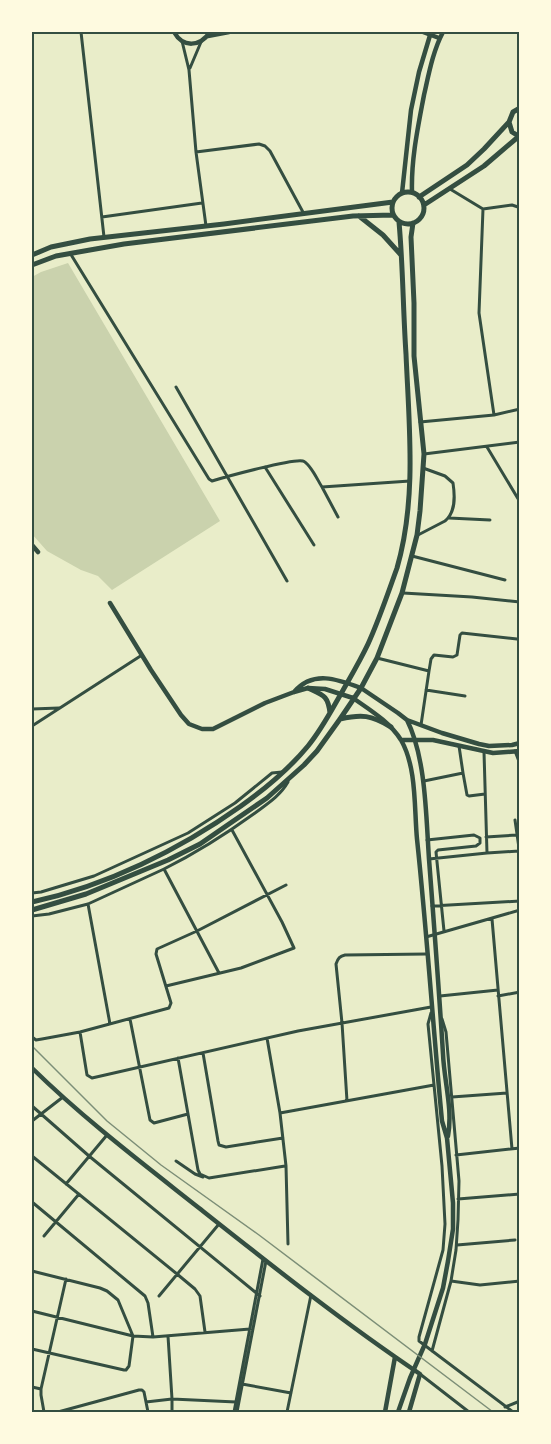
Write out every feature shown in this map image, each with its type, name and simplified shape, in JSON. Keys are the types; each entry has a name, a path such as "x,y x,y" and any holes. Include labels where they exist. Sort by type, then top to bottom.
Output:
{"main road":[{"path":"174,32 182,41 195,44 201,42 208,34 226,32"},
{"path":"423,32 431,33 439,38"},
{"path":"412,192 411,178 420,114 429,73 442,32"},
{"path":"402,192 411,110 419,72 431,33"},
{"path":"419,197 467,165 509,122 511,115 519,108"},
{"path":"424,205 484,166 519,137 512,132 509,122"},
{"path":"402,192 412,192 424,205 423,214 413,224 399,222 393,215 393,202 402,192"},
{"path":"32,255 51,247 104,237 393,202"},
{"path":"32,265 56,256 124,244 359,216 393,215"},
{"path":"359,216 383,235 401,255"},
{"path":"32,902 94,883 178,846 219,822 284,772 309,744 330,715 368,644 397,568 405,532 410,481 399,222"},
{"path":"32,909 63,902 162,866 254,808 290,779 316,751 361,688 377,658 402,592 417,535 424,454 414,356 411,237 413,224"},
{"path":"32,545 38,552"},
{"path":"110,603 189,724 202,729 213,729 265,703 294,692 308,688 325,689 353,698 377,714 401,740 409,763 415,805 443,1126 447,1138 453,1191 453,1229 443,1288 425,1344 398,1413"},
{"path":"294,692 300,685 316,678 335,679 361,688 407,720 421,725 489,746 519,743"},
{"path":"308,688 325,697 329,704 330,715"},
{"path":"340,719 365,715 391,727"},
{"path":"407,720 415,739 423,781 449,1127 447,1138"},
{"path":"401,740 433,740 483,752 517,752"},
{"path":"32,1068 107,1135 219,1224 395,1358 420,1374 409,1413"},
{"path":"385,1413 395,1358"}],"street":[{"path":"81,32 104,237"},
{"path":"182,41 189,70 196,152 206,226"},
{"path":"189,70 201,42"},
{"path":"196,152 259,144 265,146 270,151 304,214"},
{"path":"450,189 483,209 512,205 518,207 519,212"},
{"path":"102,217 202,203"},
{"path":"483,209 479,313 494,415"},
{"path":"70,253 206,476 212,481 265,467 302,461 308,464 338,517"},
{"path":"176,387 287,581"},
{"path":"420,422 494,415 519,409"},
{"path":"424,454 519,442"},
{"path":"487,446 519,502"},
{"path":"265,467 314,545"},
{"path":"417,535 449,518 454,510 453,483 446,476 423,468"},
{"path":"322,487 410,481"},
{"path":"449,518 490,520"},
{"path":"412,556 505,579"},
{"path":"402,592 519,602"},
{"path":"421,725 430,659 434,655 453,657 457,655 462,633 517,639"},
{"path":"32,726 142,655"},
{"path":"377,658 429,670"},
{"path":"426,690 465,696"},
{"path":"32,710 61,708"},
{"path":"512,745 517,752 519,764"},
{"path":"459,746 467,796 485,794"},
{"path":"483,752 487,853"},
{"path":"32,893 94,876 188,833 235,803 272,773 284,772"},
{"path":"423,781 463,773"},
{"path":"32,916 88,904 232,830 273,800 290,779"},
{"path":"515,820 519,855"},
{"path":"166,986 241,968 294,948 232,830"},
{"path":"427,840 474,835 480,838 480,843 476,846 438,850 436,853 444,932"},
{"path":"486,837 517,835"},
{"path":"429,859 519,851"},
{"path":"162,866 219,974"},
{"path":"32,1037 36,1040 80,1032 170,1008 171,1003 156,954 157,949 286,885"},
{"path":"432,906 519,901"},
{"path":"88,904 110,1024"},
{"path":"426,937 519,910"},
{"path":"492,919 512,1149"},
{"path":"347,1101 336,964 338,959 341,956 427,954"},
{"path":"439,996 498,990"},
{"path":"498,996 519,992"},
{"path":"80,1032 87,1075 92,1078 267,1038 432,1009 428,1024 442,1166 445,1224 443,1250 419,1337 421,1344 513,1413"},
{"path":"432,1351 451,1281 457,1245 459,1182 446,1032 441,1017"},
{"path":"130,1019 151,1122 188,1114"},
{"path":"267,1038 280,1113 286,1166 288,1244"},
{"path":"203,1053 219,1145 226,1147 283,1138"},
{"path":"178,1058 198,1170 205,1177"},
{"path":"280,1113 434,1085"},
{"path":"451,1097 507,1093"},
{"path":"32,1120 63,1097"},
{"path":"32,1106 258,1295"},
{"path":"66,1184 107,1135"},
{"path":"456,1155 519,1148"},
{"path":"32,1156 195,1289 200,1296 205,1332"},
{"path":"176,1161 195,1174 208,1178 286,1166"},
{"path":"44,1236 79,1194"},
{"path":"458,1199 519,1194"},
{"path":"32,1202 145,1296 153,1337"},
{"path":"159,1296 219,1224"},
{"path":"457,1245 515,1240"},
{"path":"235,1413 265,1260"},
{"path":"32,1271 100,1288 113,1295 120,1304 133,1336 129,1366 126,1370 32,1349"},
{"path":"44,1413 41,1389 66,1279"},
{"path":"451,1281 480,1285 519,1281"},
{"path":"235,1413 258,1295"},
{"path":"287,1413 311,1295"},
{"path":"32,1311 133,1336 153,1337 250,1329"},
{"path":"168,1336 172,1413"},
{"path":"420,1374 469,1413"},
{"path":"241,1384 291,1393"},
{"path":"32,1387 41,1389"},
{"path":"58,1413 139,1390 144,1392 148,1413"},
{"path":"146,1402 172,1399 236,1402"},
{"path":"505,1407 519,1401"}],"green space":[{"path":"68,263 220,521 112,590 98,576 81,570 47,551 32,534 32,277"}],"railway":[{"path":"32,1046 107,1121 161,1165 259,1235 493,1412"}]}
